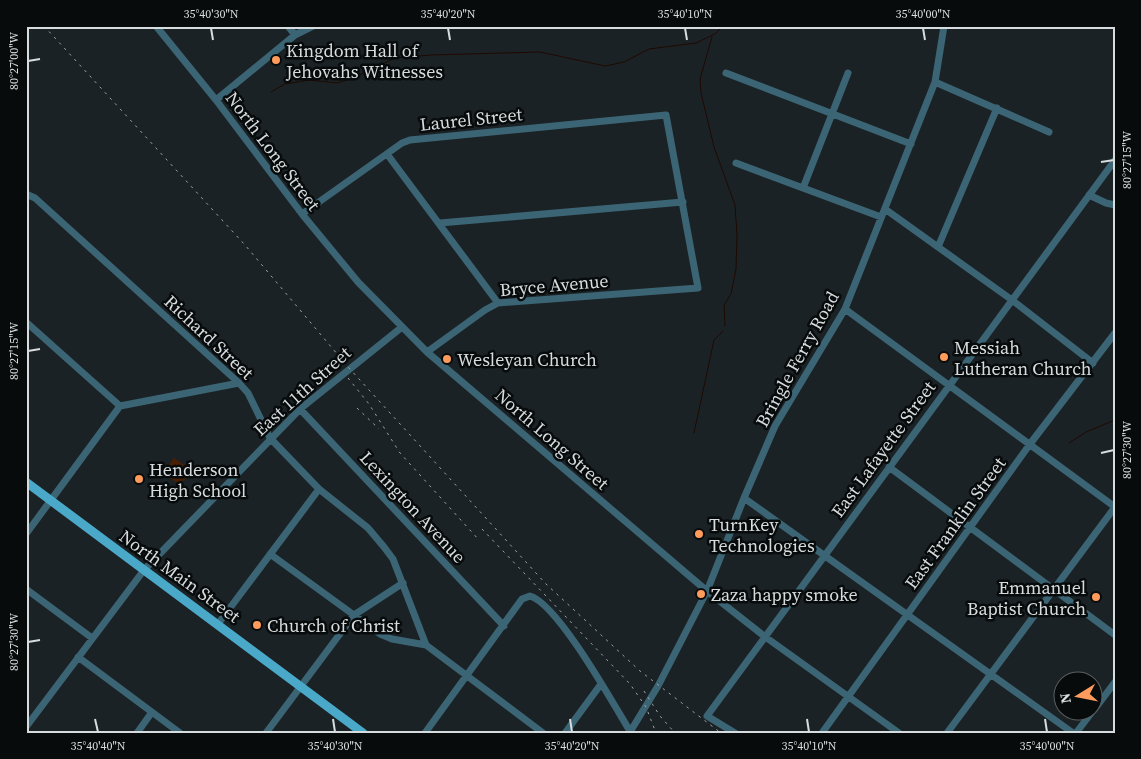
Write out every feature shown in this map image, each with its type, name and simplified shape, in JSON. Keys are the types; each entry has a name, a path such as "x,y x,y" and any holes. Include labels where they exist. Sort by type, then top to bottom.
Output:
{"main road":[{"name":"North Main Street","path":"26,482 364,733"}],"street":[{"name":"North Long Street","path":"156,26 216,100 302,214 358,282 427,352 707,591 764,636 899,733"},
{"path":"288,26 295,35"},
{"path":"216,100 295,35 313,26"},
{"name":"Bringle Ferry Road","path":"630,732 650,700 707,591 744,498 776,426 845,309 935,82 944,26"},
{"path":"803,188 848,72"},
{"path":"726,73 911,144"},
{"path":"935,82 1048,132"},
{"path":"938,247 997,108"},
{"name":"Laurel Street","path":"302,214 402,143 410,140 666,115 683,202"},
{"path":"387,154 498,303"},
{"name":"East Lafayette Street","path":"735,733 707,716 824,554 1115,160"},
{"path":"736,163 881,217"},
{"name":"Richard Street","path":"26,194 35,198 239,383 248,393 270,438 319,489 375,534 393,559 426,645"},
{"path":"1089,195 1106,203 1115,204"},
{"path":"440,223 683,202"},
{"name":"Bryce Avenue","path":"427,352 485,310 498,303 698,288 683,202"},
{"path":"885,209 1012,300 1094,362"},
{"path":"845,309 1115,507 947,733"},
{"path":"26,322 120,406"},
{"name":"East 11th Street","path":"26,727 144,570 300,409 402,327"},
{"name":"East Franklin Street","path":"822,733 1030,444 1115,333"},
{"path":"26,534 120,406 239,383"},
{"name":"Lexington Avenue","path":"300,409 504,626"},
{"path":"889,467 1115,635"},
{"path":"218,624 319,489"},
{"path":"744,498 1074,733 1084,722"},
{"path":"270,554 354,616 392,639 426,645 543,733"},
{"path":"266,733 354,616 403,583"},
{"path":"26,589 92,638"},
{"path":"426,733 522,599 530,596 554,617 570,636 630,732"},
{"path":"78,658 180,733"},
{"path":"1104,696 1115,682"},
{"path":"565,733 601,684"},
{"path":"137,733 152,712"}],"shaded area":[{"path":"174,458 192,470 180,485 163,473"}],"waterway":[{"path":"271,92 285,84 309,80 338,83 395,58 431,55 540,52 605,66 624,62 649,49 696,43 715,34 723,26"},
{"path":"712,37 700,79 701,93 714,147 735,205 737,235 736,269 731,294 724,305 725,326"},
{"path":"694,433 714,340 723,331"},
{"path":"1069,443 1086,432 1115,420"}],"railway":[{"path":"44,26 245,245 349,368 546,584 640,671 721,733"},
{"path":"348,378 369,404 400,453 479,540"},
{"path":"357,408 379,429"},
{"path":"482,529 630,684 646,707 656,733"},
{"path":"644,691 660,716 675,733"}],"place":[{"name":"Kingdom Hall of Jehovahs Witnesses","path":"276,60"},
{"name":"Messiah Lutheran Church","path":"944,357"},
{"name":"Wesleyan Church","path":"447,359"},
{"name":"Henderson High School","path":"139,479"},
{"name":"TurnKey Technologies","path":"699,534"},
{"name":"Zaza happy smoke","path":"701,594"},
{"name":"Emmanuel Baptist Church","path":"1096,597"},
{"name":"Church of Christ","path":"257,625"}]}
